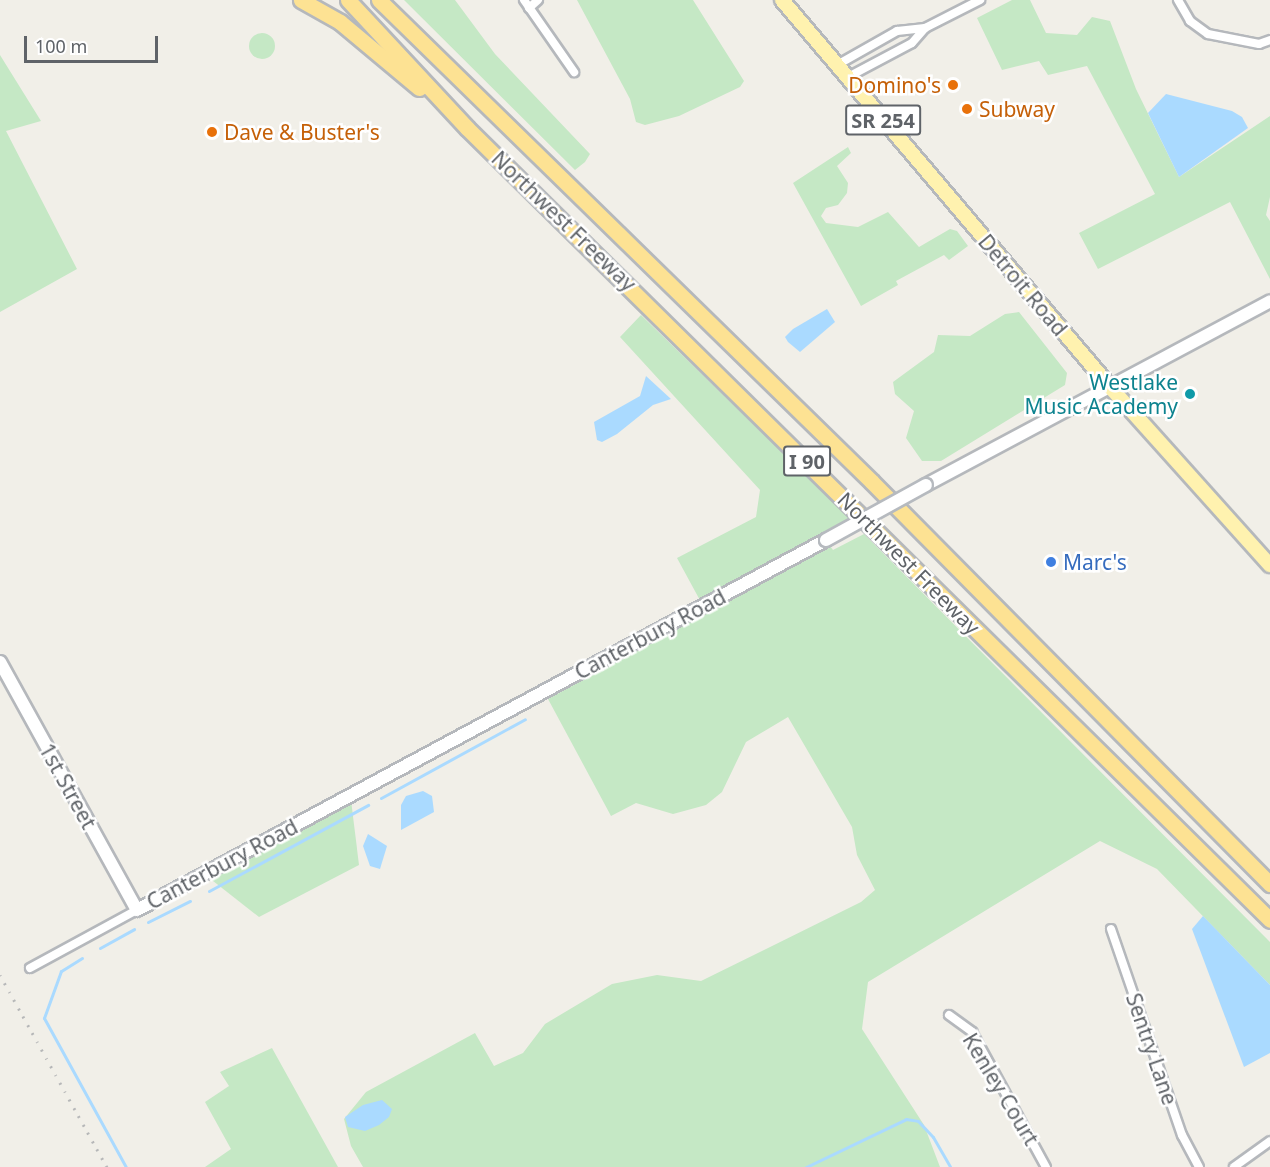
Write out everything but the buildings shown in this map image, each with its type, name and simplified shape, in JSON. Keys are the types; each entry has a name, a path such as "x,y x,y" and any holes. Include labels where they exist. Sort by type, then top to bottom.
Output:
{"highway":[{"path":"302,0 340,22 467,128"},
{"name":"Northwest Freeway","path":"348,0 467,128 1270,920"},
{"name":"Northwest Freeway","path":"379,0 864,474 1270,884"}],"main road":[{"name":"Detroit Road","path":"782,0 1111,388 1270,565"}],"street":[{"path":"524,0 574,72"},
{"path":"530,8 538,0"},
{"path":"837,65 897,31 925,28 980,0"},
{"path":"1178,0 1190,21 1208,34 1259,44 1270,40"},
{"path":"848,78 912,43 925,28"},
{"name":"Canterbury Road","path":"30,968 1270,301"},
{"name":"1st Street","path":"0,662 137,910"},
{"name":"Sentry Lane","path":"1111,929 1182,1135 1199,1167"},
{"name":"Kenley Court","path":"949,1016 972,1032 1046,1167"},
{"path":"1234,1167 1270,1140"}],"green space":[{"path":"404,0 455,0 495,54 590,154 585,162 575,170"},
{"path":"577,0 693,0 744,81 740,87 679,116 645,125 636,122 630,99"},
{"path":"1012,0 1030,0 1046,33 1077,35 1092,17 1110,21 1136,89 1179,177 1270,116 1270,197 1266,215 1270,221 1270,279 1230,202 1098,269 1079,233 1155,194 1087,66 1048,75 1039,61 1002,70 977,18"},
{"path":"262,33 271,37 275,46 271,55 262,59 253,55 249,46 253,37"},
{"path":"0,55 41,121 6,131 77,269 0,312"},
{"path":"848,147 851,153 837,166 848,183 847,193 838,205 826,208 821,216 826,223 858,227 888,212 919,247 950,229 957,231 968,246 949,260 944,255 896,281 898,285 861,306 793,183"},
{"path":"1019,312 1067,373 1065,385 941,461 922,461 906,438 914,411 895,394 893,382 934,352 938,335 970,336 1005,314"},
{"path":"641,315 853,521 702,604 677,558 756,517 760,490 620,337"},
{"path":"864,534 1270,942 1270,985 1157,869 1100,841 868,982 862,1029 924,1125 940,1167 363,1167 351,1146 344,1119 366,1092 475,1033 494,1066 523,1053 545,1024 612,984 657,975 701,981 861,902 875,890 857,855 852,827 788,717 746,742 722,792 706,805 673,814 636,803 611,816 548,699 830,546 833,550"},
{"path":"351,800 359,865 259,917 208,877"},
{"path":"272,1048 338,1167 205,1167 231,1149 205,1102 229,1086 220,1072"}],"water":[{"path":"1166,94 1232,111 1242,117 1248,128 1179,177 1148,113"},
{"path":"827,309 835,322 800,352 788,342 785,337 793,329"},
{"path":"646,376 671,399 653,405 617,434 602,442 597,440 594,422 640,396"},
{"path":"423,791 432,796 434,812 401,830 401,805 406,796"},
{"path":"368,834 387,846 380,869 370,866 363,846"},
{"path":"1203,916 1270,985 1270,1053 1244,1067 1192,929"},
{"path":"382,1100 392,1109 389,1117 379,1125 365,1131 348,1127 345,1117 363,1105"}],"waterway":[{"path":"381,798 525,719"},
{"path":"209,891 368,805"},
{"path":"148,922 190,901"},
{"path":"100,948 134,929"},
{"path":"82,958 61,971 44,1018 126,1167"},
{"path":"806,1167 906,1119 918,1121 933,1137 950,1167"}],"railway":[{"path":"0,975 107,1167"}],"place":[{"name":"Domino's","path":"953,85"},
{"name":"Subway","path":"967,109"},
{"name":"Dave & Buster's","path":"212,132"},
{"name":"Westlake Music Academy","path":"1190,394"},
{"name":"Marc's","path":"1051,562"}]}
